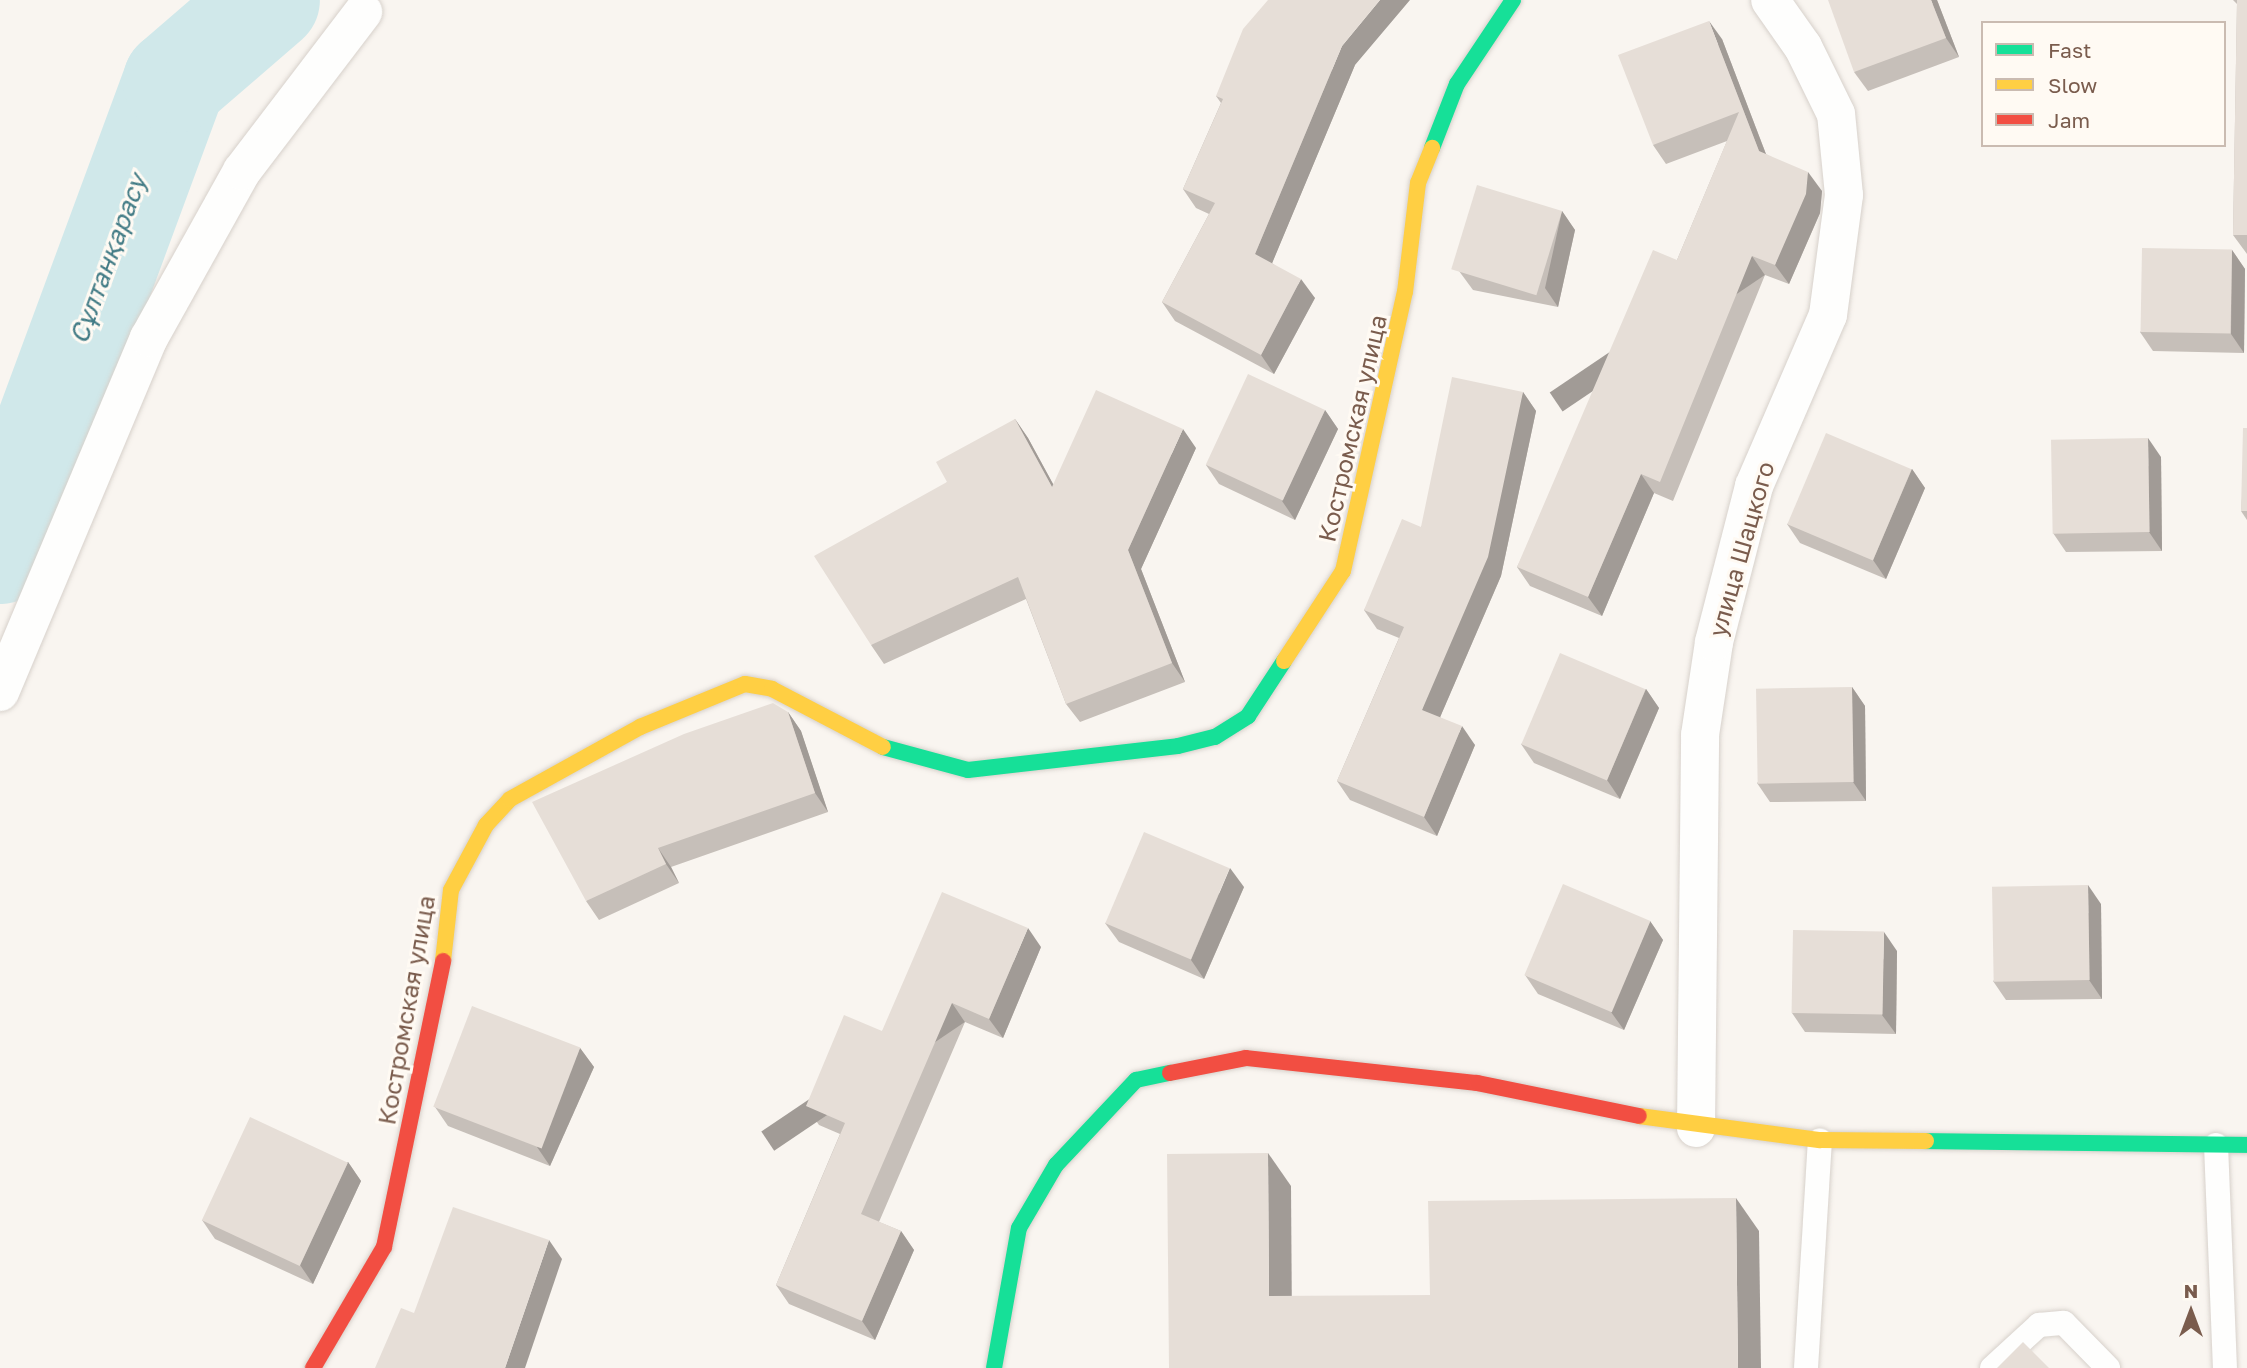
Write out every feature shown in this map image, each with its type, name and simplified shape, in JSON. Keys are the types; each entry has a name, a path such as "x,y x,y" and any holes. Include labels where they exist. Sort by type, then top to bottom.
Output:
{"street":[{"name":"Костромская улица","path":"313,1368 384,1247 448,937 451,890 486,825 510,799 629,733 745,684 772,689 863,742 968,770 1178,746 1215,737 1248,716 1343,571 1403,305 1418,183 1457,85 1513,0"},
{"name":"улица Шацкого","path":"1696,1128 1700,735 1714,642 1754,486 1828,315 1844,195 1836,114 1803,47 1770,0"},
{"path":"0,692 149,338 242,172 363,12"},
{"path":"994,1368 1020,1228 1056,1165 1136,1080 1246,1058 1477,1083 1696,1128 1820,1140 2247,1145"}],"lane":[{"path":"1806,1368 1820,1140"},
{"path":"2216,1145 2225,1368"},
{"path":"1992,1368 2039,1325 2064,1323 2108,1368"}],"building":[{"path":"1268,0 1380,0 1342,46 1255,254 1301,279 1261,355 1162,302 1215,203 1183,189 1223,99 1216,96 1243,29"},
{"path":"1828,0 1931,0 1946,38 1854,72"},
{"path":"2237,0 2247,0 2247,235 2233,235"},
{"path":"1709,21 1759,151 1808,172 1806,194 1775,265 1752,256 1660,482 1641,474 1588,597 1517,567 1653,250 1677,260 1739,112 1653,145 1618,55"},
{"path":"1477,185 1562,211 1536,295 1451,269"},
{"path":"2142,248 2232,250 2231,334 2141,332"},
{"path":"1248,374 1325,410 1283,501 1206,465"},
{"path":"1452,377 1523,392 1488,557 1422,710 1462,726 1424,817 1337,781 1404,627 1364,610 1402,519 1421,527"},
{"path":"1096,390 1183,429 1128,550 1172,663 1066,704 1018,577 871,645 814,556 947,482 936,462 1015,419 1052,487"},
{"path":"2243,428 2247,428 2247,511 2241,511"},
{"path":"1826,433 1912,469 1873,560 1787,524"},
{"path":"2148,438 2150,532 2053,534 2051,440"},
{"path":"1560,653 1646,689 1607,780 1521,744"},
{"path":"1852,687 1854,782 1758,784 1756,689"},
{"path":"773,703 788,712 815,793 658,848 666,864 586,901 532,802 684,734"},
{"path":"1144,832 1230,868 1191,959 1105,923"},
{"path":"1563,884 1650,921 1612,1012 1524,975"},
{"path":"2088,885 2090,980 1994,982 1992,887"},
{"path":"942,892 1028,928 989,1019 952,1003 861,1214 901,1231 862,1321 776,1285 845,1123 806,1106 844,1015 882,1031"},
{"path":"1793,930 1884,932 1883,1015 1792,1013"},
{"path":"472,1006 580,1048 542,1148 433,1107"},
{"path":"250,1117 348,1163 300,1266 202,1220"},
{"path":"1268,1153 1269,1296 1430,1295 1428,1201 1736,1198 1738,1368 1169,1368 1167,1154"},
{"path":"453,1207 549,1240 505,1368 375,1368 401,1308 414,1313"},
{"path":"2023,1342 2049,1368 1997,1368"}],"waterway":[{"name":"Сұлтанқарасу","path":"0,552 174,81 268,0"}],"traffic: fast":[{"path":"1432,148 1457,84 1513,0"},
{"path":"883,747 968,770 1178,746 1215,737 1248,716 1284,661"},
{"path":"994,1368 1019,1228 1056,1165 1136,1080 1170,1073"},
{"path":"1926,1141 2247,1145"}],"traffic: slow":[{"path":"1284,661 1343,571 1405,292 1418,183 1432,148"},
{"path":"443,961 451,890 486,825 510,799 640,727 745,684 772,689 883,747"},
{"path":"1639,1116 1820,1140 1926,1141"}],"traffic: jam":[{"path":"313,1368 384,1247 443,961"},
{"path":"1170,1073 1246,1058 1477,1083 1639,1116"}]}
